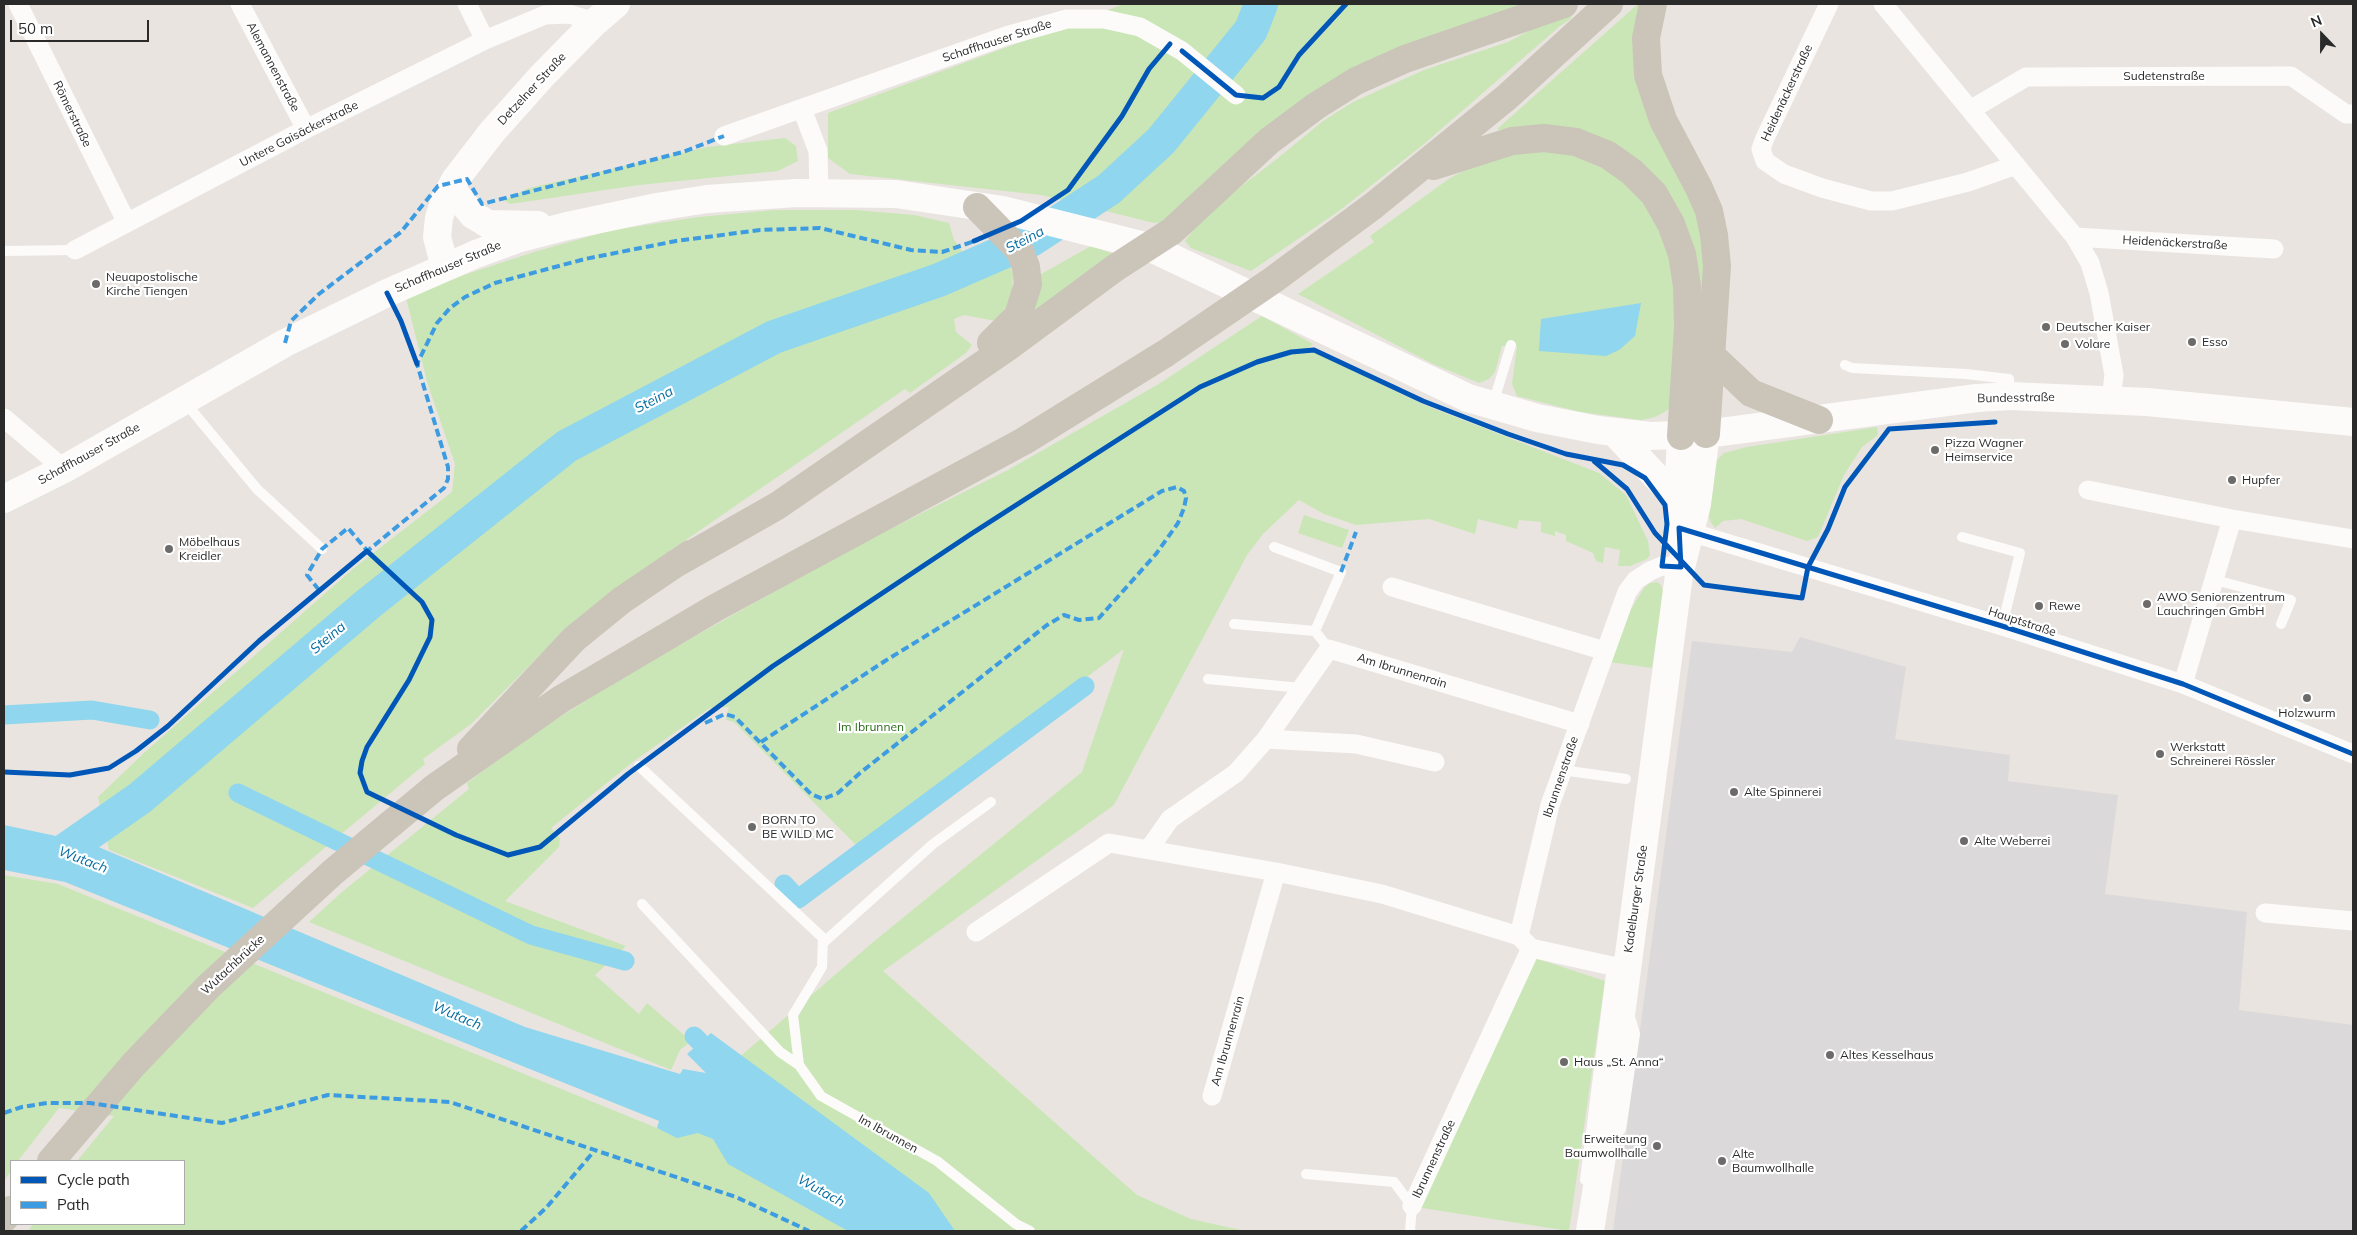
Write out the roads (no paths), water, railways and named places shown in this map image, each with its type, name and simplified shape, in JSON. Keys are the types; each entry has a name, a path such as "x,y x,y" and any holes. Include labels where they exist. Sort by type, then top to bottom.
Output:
{"highway":[{"path":"675,564 778,506 1008,347 1115,268 1172,231 1268,141 1316,106 1356,81 1405,59 1564,4"},
{"path":"434,788 561,699 715,608 1024,441 1166,353 1322,244 1414,174 1507,97 1609,4"},
{"path":"1654,4 1646,38 1648,75 1663,120 1699,188 1708,212 1714,234 1717,266 1711,355 1693,435"},
{"path":"1414,174 1512,141 1544,138 1576,142 1608,155 1632,172 1654,194 1671,224 1683,262 1687,286 1693,435"},
{"path":"434,788 574,639 622,600 991,344 1018,316 1028,284 1026,267 1020,251 991,213"},
{"path":"1711,355 1750,392 1819,420"},
{"name":"Wutachbrücke","path":"52,1160 134,1064 209,986 334,872 434,788"}],"main road":[{"name":"Detzelner Straße","path":"445,267 438,238 438,218 445,199 457,189 492,132 595,22 616,4"},
{"path":"457,189 473,215 488,224 567,226"},
{"path":"457,189 464,225 476,254"},
{"name":"Schaffhauser Straße","path":"4,499 64,469 285,343 445,267 517,239 567,226 657,207 707,199 819,193 896,194 1099,234 1149,247 1435,383 1468,398 1492,405"},
{"name":"Bundesstraße","path":"1492,405 1559,423 1614,432 1693,435 1819,420 1972,398 2010,396 2111,400 2353,422"},
{"path":"1614,432 1678,500"},
{"name":"Kadelburger Straße","path":"1685,530 1678,500 1693,435"},
{"name":"Kadelburger Straße","path":"1587,1224 1604,1144 1621,974 1685,530 1702,478 1693,435"}],"street":[{"name":"Römerstraße","path":"18,4 127,223"},
{"name":"Alemannenstraße","path":"240,4 306,129"},
{"path":"467,4 485,40"},
{"name":"Heidenäckerstraße","path":"1829,4 1765,138 1761,149 1765,161 1784,174 1822,188 1871,200 1892,201 1968,182 2016,165"},
{"path":"1883,4 1972,110 2075,238 2090,263 2099,293 2114,375 2111,400"},
{"name":"Untere Gaisäckerstraße","path":"75,250 306,129 485,40 545,15 569,14 595,22"},
{"name":"Schaffhauser Straße","path":"724,136 1006,36 1067,19 1104,19 1140,27 1182,51 1236,96"},
{"name":"Sudetenstraße","path":"1972,110 2026,77 2290,76 2346,114 2353,114"},
{"path":"802,109 818,151 819,193"},
{"name":"Heidenäckerstraße","path":"2075,238 2274,249"},
{"path":"4,418 64,469"},
{"path":"2088,490 2232,519 2353,539"},
{"path":"2182,684 2232,519"},
{"name":"Hauptstraße","path":"1685,530 2002,626 2182,684 2353,754"},
{"name":"Ibrunnenstraße","path":"1412,1206 1525,942 1550,805 1627,592 1636,580 1650,570 1662,566 1681,567"},
{"path":"1392,587 1605,651"},
{"path":"1149,849 1170,819 1220,786 1236,773 1266,739 1329,649"},
{"name":"Am Ibrunnenrain","path":"1329,649 1580,724"},
{"path":"1266,739 1356,744 1435,762"},
{"path":"976,932 1109,843 1276,872 1382,894 1621,974"},
{"name":"Am Ibrunnenrain","path":"1212,1096 1276,872"},
{"path":"2265,914 2353,922"}],"lane":[{"name":"Untere Gaisäckerstraße","path":"4,251 75,250"},
{"path":"1492,405 1511,345"},
{"path":"1845,365 1852,368 1966,374 2009,379 2010,396"},
{"path":"184,400 257,490 322,549"},
{"path":"1962,537 2020,552 2002,626"},
{"path":"1274,547 1341,572 1315,631"},
{"path":"2215,580 2290,600 2281,624"},
{"path":"1234,624 1315,631 1329,649"},
{"path":"1208,679 1302,688"},
{"path":"639,766 823,938 823,943"},
{"path":"1562,770 1626,779"},
{"path":"823,943 933,844 991,802"},
{"path":"642,904 780,1052 799,1064"},
{"name":"Im Ibrunnen","path":"823,943 822,967 793,1014 799,1064 821,1096 937,1161 1016,1224 1030,1231"},
{"path":"1583,1191 1621,974"},
{"path":"1306,1174 1394,1182 1412,1206 1410,1231"}],"water":[{"path":"1641,303 1635,336 1619,350 1606,356 1539,351 1541,319"},
{"name":"Wutach","path":"4,825 89,843 525,1027 680,1074 683,1069 706,1073 687,1054 711,1033 929,1193 955,1231 848,1231 728,1164 713,1139 698,1133 677,1138 657,1128 659,1121 65,882 4,870"}],"waterway":[{"name":"Steina","path":"64,851 140,798 368,604 567,446 774,337 939,280 1031,240 1109,189 1161,141 1251,30 1261,4"},
{"path":"784,884 798,899 1085,686"},
{"path":"4,715 92,710 150,720"},
{"path":"238,793 531,935 625,961"},
{"path":"694,1036 718,1060"}],"place":[{"name":"Neuapostolische Kirche Tiengen","path":"96,284"},
{"name":"Deutscher Kaiser","path":"2046,327"},
{"name":"Esso","path":"2192,342"},
{"name":"Volare","path":"2065,344"},
{"name":"Pizza Wagner Heimservice","path":"1935,450"},
{"name":"Hupfer","path":"2232,480"},
{"name":"Möbelhaus Kreidler","path":"169,549"},
{"name":"AWO Seniorenzentrum Lauchringen GmbH","path":"2147,604"},
{"name":"Rewe","path":"2039,606"},
{"name":"Holzwurm","path":"2307,698"},
{"name":"Werkstatt Schreinerei Rössler","path":"2160,754"},
{"name":"Alte Spinnerei","path":"1734,792"},
{"name":"BORN TO BE WILD MC","path":"752,827"},
{"name":"Alte Weberrei","path":"1964,841"},
{"name":"Altes Kesselhaus","path":"1830,1055"},
{"name":"Haus „St. Anna“","path":"1564,1062"},
{"name":"Erweiteung Baumwollhalle","path":"1657,1146"},
{"name":"Alte Baumwollhalle","path":"1722,1161"}]}
